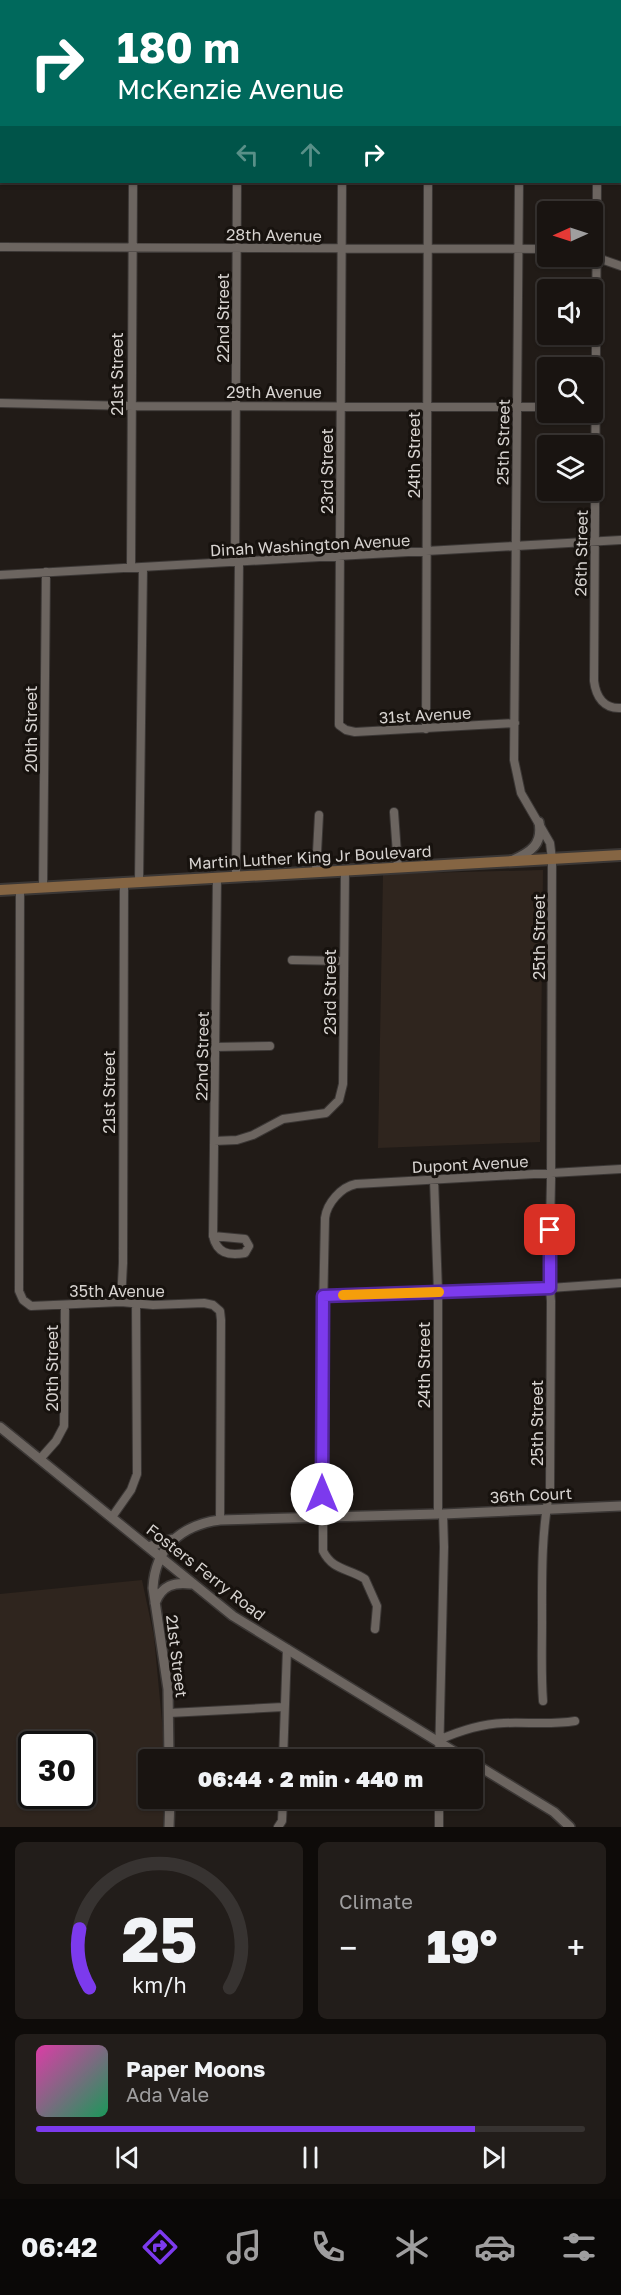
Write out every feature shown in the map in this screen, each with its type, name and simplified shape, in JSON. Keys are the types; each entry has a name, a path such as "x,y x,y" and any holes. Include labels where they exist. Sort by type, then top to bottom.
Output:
{"main road":[{"name":"Martin Luther King Jr Boulevard","path":"0,890 621,855"}],"street":[{"name":"21st Street","path":"131,567 133,183"},
{"name":"22nd Street","path":"236,876 237,183"},
{"name":"23rd Street","path":"339,724 342,183"},
{"name":"24th Street","path":"426,729 428,183"},
{"name":"25th Street","path":"519,183 514,760 518,785 524,801 550,843 552,859 550,1489 546,1509 542,1566 543,1701"},
{"name":"26th Street","path":"596,201 597,183"},
{"name":"28th Avenue","path":"0,247 537,249"},
{"path":"603,260 621,266"},
{"name":"26th Street","path":"596,357 598,267"},
{"name":"29th Avenue","path":"0,403 132,406 537,407"},
{"name":"26th Street","path":"595,423 594,681 598,699 614,709 621,708"},
{"name":"Dinah Washington Avenue","path":"0,575 621,540"},
{"path":"139,881 143,567"},
{"name":"20th Street","path":"43,887 46,572"},
{"name":"31st Avenue","path":"339,724 346,730 355,732 515,723"},
{"path":"394,812 398,868"},
{"path":"316,871 319,815"},
{"path":"510,862 523,856 536,845 541,832 538,822"},
{"name":"23rd Street","path":"214,1141 228,1142 245,1138 284,1119 317,1116 331,1110 339,1100 343,1084 345,870"},
{"name":"22nd Street","path":"213,1236 217,877"},
{"name":"21st Street","path":"121,1302 124,882"},
{"name":"35th Avenue","path":"20,888 19,1282 23,1300 30,1306 121,1302 213,1305 220,1311 220,1520"},
{"path":"292,960 344,961"},
{"path":"215,1047 270,1046"},
{"name":"Dupont Avenue","path":"323,1296 325,1218 329,1204 344,1189 356,1184 621,1169"},
{"name":"24th Street","path":"434,1179 438,1292 440,1749"},
{"path":"375,1629 377,1606 365,1579 336,1567 323,1551 323,1296 550,1288 621,1283"},
{"path":"112,1516 131,1490 137,1474 136,1303"},
{"name":"20th Street","path":"40,1459 56,1441 64,1426 65,1305"},
{"name":"Fosters Ferry Road","path":"0,1427 233,1616 453,1749"},
{"name":"36th Court","path":"148,1547 173,1539 195,1525 220,1520 621,1506"},
{"name":"21st Street","path":"169,1749 166,1665 155,1603 153,1576 173,1539"},
{"path":"155,1603 164,1588 169,1585 178,1582 193,1584"},
{"path":"283,1749 287,1649"},
{"path":"169,1713 284,1707"},
{"path":"440,1740 460,1732 495,1724 554,1725 575,1721"},
{"path":"483,1769 554,1812 570,1827"},
{"path":"169,1827 170,1809"},
{"path":"278,1827 282,1821 283,1809"},
{"path":"439,1809 439,1827"}],"shaded area":[{"path":"543,870 540,1142 378,1148 383,874"},
{"path":"142,1580 154,1637 163,1749 138,1749 138,1809 163,1809 163,1827 0,1827 0,1594"}],"slow traffic":[{"path":"343,1295 439,1292"}],"route":[{"path":"322,1494 323,1296 550,1288 550,1230"}]}
